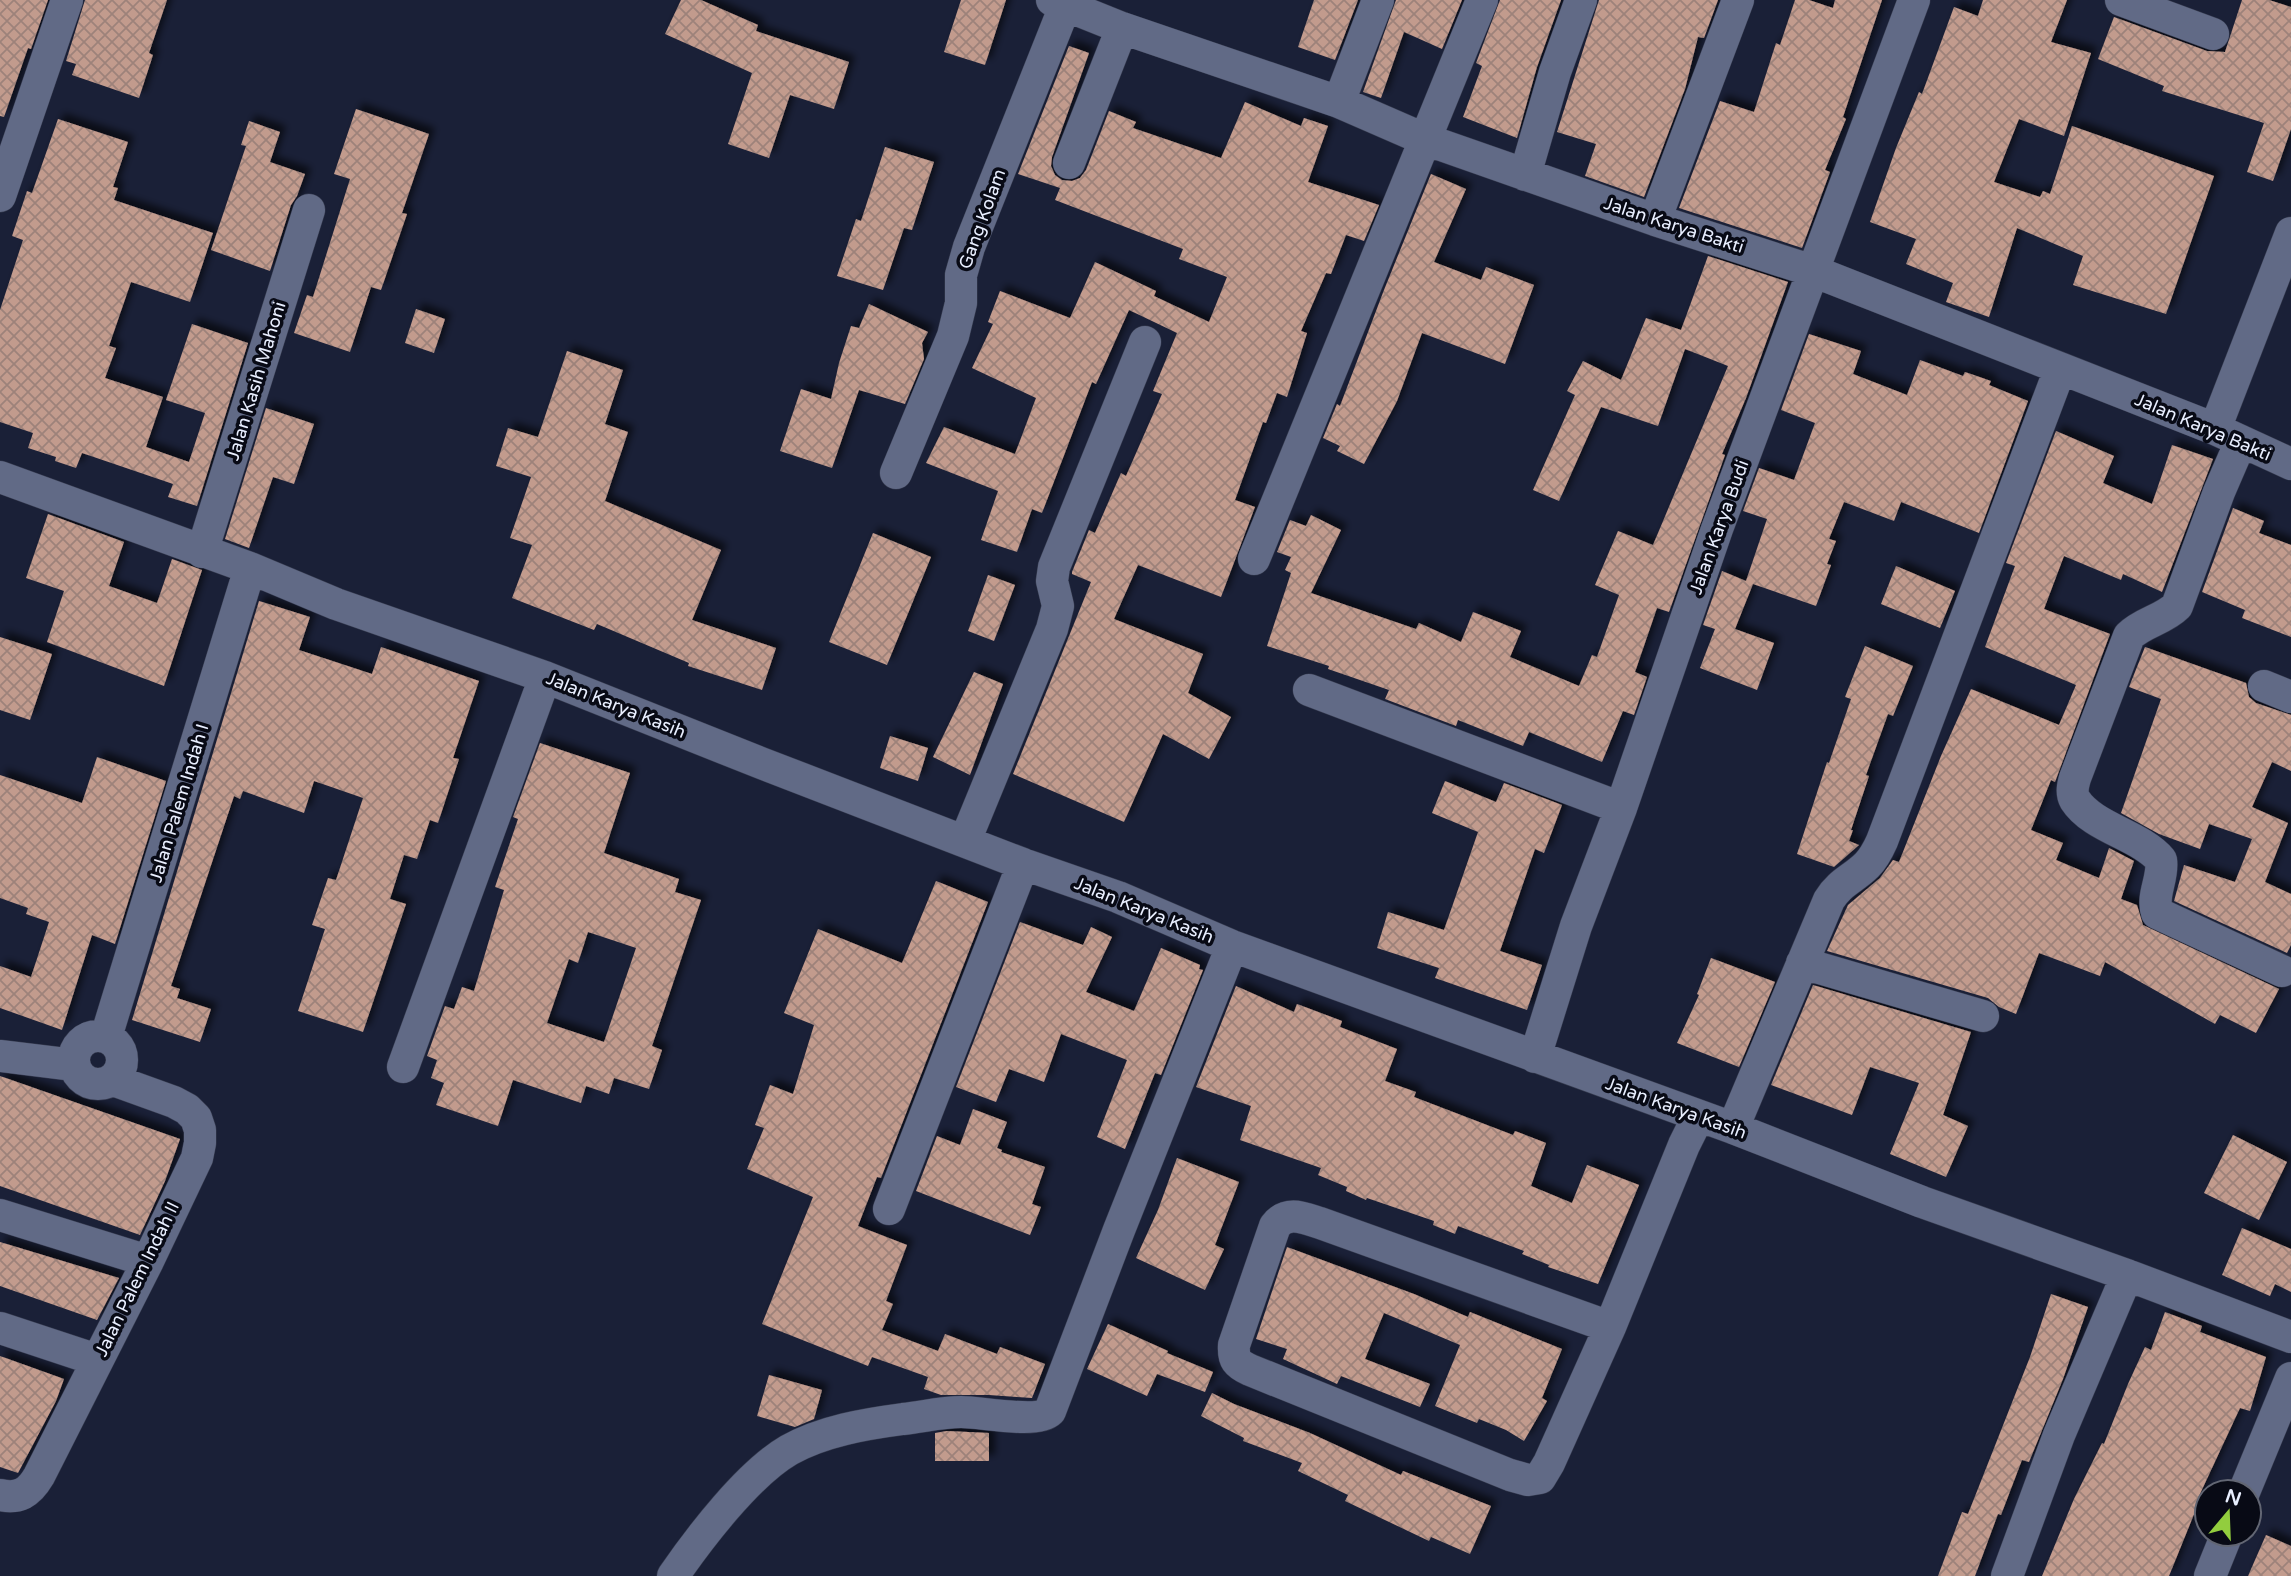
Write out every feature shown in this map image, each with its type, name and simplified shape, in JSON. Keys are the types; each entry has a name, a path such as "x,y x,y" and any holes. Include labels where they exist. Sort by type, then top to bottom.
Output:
{"street":[{"path":"0,196 67,0"},
{"path":"1339,102 1378,0"},
{"path":"1254,559 1482,0"},
{"path":"1525,175 1555,72 1581,0"},
{"path":"1655,220 1738,0"},
{"name":"Jalan Karya Budi","path":"1535,1057 1576,926 1621,808 1717,529 1914,0"},
{"path":"2121,0 2213,34"},
{"name":"Jalan Karya Bakti","path":"1058,3 1122,28 1339,102 1424,139 1525,175 1813,271 2228,435 2291,464"},
{"name":"Gang Kolam","path":"896,473 954,336 960,310 961,275 969,247 1058,3"},
{"path":"1069,163 1122,28"},
{"name":"Jalan Kasih Mahoni","path":"202,552 309,210"},
{"path":"2282,971 2157,913 2155,899 2162,873 2161,860 2151,851 2089,814 2075,800 2073,788 2129,636 2139,627 2167,614 2177,606 2219,492 2228,435 2291,233"},
{"path":"965,841 1052,629 1058,606 1052,581 1054,567 1145,342"},
{"path":"1733,1128 1835,891 1865,867 1882,841 2060,369"},
{"name":"Jalan Karya Kasih","path":"0,477 250,568 336,604 545,677 761,764 1023,864 1118,897 1233,946 1733,1128 1922,1202 2291,1337"},
{"name":"Jalan Palem Indah I","path":"106,1037 250,568"},
{"path":"403,1067 545,677"},
{"path":"1309,690 1621,808"},
{"path":"889,1209 1023,864"},
{"path":"673,1576 702,1536 754,1479 798,1446 828,1433 889,1421 958,1412 1032,1418 1051,1411 1119,1230 1233,946"},
{"path":"1802,963 1983,1016"},
{"path":"92,1037 106,1037 118,1046 122,1060 122,1067 113,1080 106,1083 90,1083 78,1073 74,1065 79,1044 92,1037"},
{"path":"0,1056 74,1065"},
{"name":"Jalan Palem Indah II","path":"0,1495 18,1496 32,1487 148,1261 197,1158 200,1130 196,1118 187,1109 113,1080"},
{"path":"1610,1327 1320,1223 1286,1216 1275,1226 1233,1353 1239,1365 1250,1370 1510,1475 1528,1480 1539,1478 1610,1327 1684,1144 1698,1117"},
{"path":"0,1215 148,1261"},
{"path":"2007,1576 2059,1435 2127,1275"},
{"path":"0,1328 97,1360"},
{"path":"2250,1478 2291,1378"},
{"path":"2210,1576 2221,1548"}],"building":[{"path":"0,0 48,0 4,117 0,116"},
{"path":"85,0 167,0 149,53 153,55 139,98 72,75 76,64 66,61"},
{"path":"681,0 701,0 758,25 756,31 849,62 834,109 790,95 769,158 728,144 752,73 665,34"},
{"path":"961,0 1006,0 985,65 944,52"},
{"path":"1314,0 1358,0 1335,60 1298,47"},
{"path":"1396,0 1462,0 1442,49 1404,32 1381,98 1363,92"},
{"path":"1500,0 1561,0 1537,67 1517,138 1463,117 1482,66 1476,63"},
{"path":"1599,0 1718,0 1704,38 1698,37 1685,89 1644,197 1585,176 1596,144 1557,132"},
{"path":"1795,0 1809,0 1833,8 1835,0 1882,0 1843,117 1846,119 1825,170 1830,172 1802,248 1679,208 1720,101 1754,112 1776,43 1780,45"},
{"path":"1983,0 2067,0 2051,42 2091,53 2064,136 2019,119 1994,182 2040,197 2043,191 2050,194 2072,126 2214,176 2166,314 2073,285 2083,256 2017,228 1989,317 1946,302 1953,283 1906,264 1916,239 1870,222 1896,148 1919,92 1922,94 1954,7 1978,16"},
{"path":"2242,0 2269,0 2291,7 2291,129 2273,181 2247,172 2264,123 2162,91 2164,86 2098,59 2114,17 2207,51 2225,52"},
{"path":"1069,46 1089,53 1052,157 1051,166 1055,175 1062,180 1080,178 1086,170 1109,111 1136,122 1133,128 1221,158 1245,102 1301,126 1304,118 1328,126 1308,182 1379,205 1364,241 1346,235 1331,274 1326,273 1301,331 1307,333 1287,397 1277,393 1266,423 1263,422 1235,500 1255,507 1221,597 1138,565 1114,619 1203,654 1188,693 1231,717 1209,759 1163,734 1124,822 1013,774 1091,582 1072,572 1089,530 1095,533 1121,473 1126,476 1162,394 1153,391 1177,333 1129,310 1096,384 1092,382 1042,513 1032,509 1017,552 981,540 998,491 926,463 944,427 1015,454 1036,398 972,368 993,324 988,322 1000,291 1070,318 1095,262 1156,291 1154,296 1209,322 1227,277 1179,259 1183,249 1055,200 1060,188 1018,174"},
{"path":"356,109 429,134 402,213 407,214 381,290 371,287 350,352 294,333 307,295 313,297 350,179 334,174"},
{"path":"58,119 128,142 113,187 118,188 114,200 213,233 190,302 131,282 109,346 116,348 105,378 163,397 146,447 189,462 205,413 166,400 192,324 248,343 197,506 168,497 173,484 82,453 76,468 55,461 56,457 28,448 33,433 0,422 0,310 23,240 12,236 27,191 32,193"},
{"path":"249,121 280,132 270,162 305,174 291,205 270,271 211,250 246,146 241,145"},
{"path":"885,147 934,162 912,230 904,228 883,290 837,276 856,219 861,221"},
{"path":"1431,174 1466,189 1434,262 1481,280 1486,267 1534,285 1505,364 1422,333 1397,401 1364,464 1337,451 1340,446 1323,438 1337,404 1340,406"},
{"path":"1708,256 1788,282 1746,398 1722,454 1725,455 1669,612 1657,608 1635,672 1647,677 1634,715 1623,711 1602,762 1529,732 1523,746 1458,720 1456,726 1385,699 1389,690 1328,669 1329,666 1267,646 1291,573 1285,570 1291,557 1277,552 1290,520 1306,526 1311,515 1341,530 1311,593 1416,629 1419,623 1461,642 1473,612 1521,631 1510,657 1579,686 1592,655 1597,657 1619,595 1595,585 1618,531 1653,545 1728,366 1685,349 1658,426 1601,407 1559,501 1533,490 1575,395 1567,391 1583,361 1621,380 1646,318 1681,330"},
{"path":"869,304 928,332 922,343 924,359 905,404 859,390 832,468 780,451 801,389 831,399 851,326 859,328"},
{"path":"416,309 445,319 434,353 405,343"},
{"path":"1809,334 1861,351 1853,374 1907,395 1920,360 1963,376 1965,372 1991,381 1989,385 2028,401 1979,533 1901,502 1894,521 1844,502 1829,539 1836,541 1827,564 1831,565 1816,606 1753,584 1735,629 1774,643 1757,690 1700,668 1715,629 1703,625 1722,571 1746,581 1767,519 1743,511 1759,468 1794,480 1815,423 1781,410"},
{"path":"567,351 623,370 605,424 628,432 605,501 721,550 692,620 776,648 762,690 688,666 689,663 597,624 594,630 512,598 532,545 510,538 531,477 496,466 508,428 538,437"},
{"path":"266,408 314,424 294,484 273,477 249,548 225,539"},
{"path":"2056,431 2114,456 2103,483 2152,504 2172,445 2213,459 2162,592 2123,574 2121,580 2064,556 2044,609 2110,634 2055,782 2051,780 2031,830 2063,843 2056,860 2099,878 2109,848 2134,861 2121,899 2137,905 2143,925 2279,989 2256,1033 2220,1015 2215,1024 2105,962 2100,976 2039,953 2016,1014 1999,1007 1988,998 1827,951 1848,905 1880,878 1893,860 1899,862 1971,689 2059,725 2076,685 1985,647 2015,566 2006,563"},
{"path":"2233,508 2264,521 2259,533 2291,545 2291,637 2242,618 2245,610 2202,592"},
{"path":"48,514 124,542 109,586 157,603 172,559 202,570 164,686 47,642 64,591 26,578"},
{"path":"873,533 931,557 887,665 829,642"},
{"path":"1896,566 1955,591 1940,628 1881,604"},
{"path":"988,575 1015,585 994,641 968,631"},
{"path":"259,601 310,617 299,650 372,674 381,647 479,681 453,758 459,759 438,823 430,820 417,859 404,855 390,899 406,904 363,1032 298,1011 325,929 312,925 328,878 336,880 363,798 314,781 304,813 243,791 240,799 234,796 171,986 180,989 177,998 211,1009 200,1042 132,1020"},
{"path":"0,637 52,654 30,720 0,710"},
{"path":"1865,646 1913,666 1893,716 1888,714 1866,775 1869,776 1849,841 1859,845 1834,867 1797,854 1851,699 1845,697"},
{"path":"2145,647 2246,683 2249,697 2256,703 2291,715 2291,771 2272,762 2252,807 2288,823 2265,882 2291,894 2291,945 2287,953 2174,901 2184,865 2235,882 2252,839 2209,824 2200,849 2159,834 2121,813 2161,699 2129,687"},
{"path":"974,672 1003,684 970,775 933,757"},
{"path":"890,736 928,748 918,781 880,768"},
{"path":"540,743 630,773 604,853 679,879 675,892 701,900 652,1046 662,1050 649,1089 614,1078 609,1094 586,1086 581,1103 513,1080 498,1126 436,1105 444,1083 431,1078 437,1060 427,1056 445,1006 454,1009 462,987 474,991 504,890 495,887 518,819 513,817","holes":["588,932 636,948 604,1042 547,1023 569,959 578,963"]},
{"path":"97,757 166,781 115,944 92,935 62,1030 0,1008 0,966 31,977 49,922 26,914 28,908 0,898 0,775 82,803"},
{"path":"1445,781 1496,802 1504,783 1562,805 1544,853 1535,849 1500,951 1542,965 1527,1010 1435,978 1439,968 1377,948 1388,912 1444,930 1478,832 1432,813"},
{"path":"936,881 988,902 881,1178 877,1177 858,1226 907,1245 886,1301 893,1304 882,1330 938,1351 945,1334 997,1354 1000,1347 1045,1364 1032,1398 941,1395 924,1389 928,1377 872,1357 868,1366 762,1324 813,1197 747,1169 764,1128 755,1125 770,1085 793,1094 814,1025 784,1013 818,929 902,963"},
{"path":"1020,922 1083,945 1091,927 1112,937 1086,992 1134,1011 1161,948 1200,965 1199,969 1203,970 1161,1075 1155,1073 1125,1149 1097,1137 1127,1060 1061,1034 1044,1082 1009,1069 996,1102 956,1087"},
{"path":"1711,958 1775,982 1739,1067 1677,1043 1699,995 1697,994"},
{"path":"1813,985 1971,1032 1943,1115 1968,1126 1946,1177 1890,1154 1919,1083 1870,1067 1852,1115 1771,1085"},
{"path":"1236,986 1294,1012 1297,1004 1342,1021 1340,1027 1397,1049 1385,1081 1416,1092 1414,1097 1513,1135 1515,1131 1546,1143 1531,1186 1572,1203 1587,1165 1639,1185 1598,1284 1548,1267 1549,1265 1522,1254 1524,1251 1458,1226 1455,1234 1433,1225 1434,1221 1367,1198 1366,1200 1346,1191 1347,1187 1318,1175 1321,1168 1240,1140 1251,1106 1196,1087"},
{"path":"0,1076 180,1139 165,1181 140,1235 0,1186"},
{"path":"973,1109 1007,1122 997,1148 1002,1150 1001,1152 1045,1167 1032,1204 1041,1207 1030,1235 916,1191 937,1136 960,1145"},
{"path":"2233,1135 2287,1162 2259,1220 2204,1193"},
{"path":"1177,1158 1239,1182 1215,1245 1224,1249 1205,1290 1136,1258 1158,1210"},
{"path":"2242,1228 2291,1249 2291,1292 2275,1284 2270,1296 2222,1275"},
{"path":"0,1242 119,1278 97,1320 0,1286"},
{"path":"1287,1247 1468,1317 1470,1312 1562,1349 1542,1398 1547,1401 1524,1441 1479,1419 1477,1423 1435,1406 1460,1345 1384,1313 1365,1359 1430,1384 1420,1407 1341,1376 1337,1384 1283,1359 1287,1349 1256,1339"},
{"path":"2051,1294 2088,1307 2063,1379 2029,1462 2022,1460 1975,1576 1938,1576 1962,1512 1968,1514 2030,1357"},
{"path":"2165,1312 2202,1326 2200,1332 2266,1357 2250,1411 2240,1408 2207,1478 2193,1478 2193,1517 2169,1576 2042,1576 2074,1499 2102,1443 2104,1444 2145,1347 2151,1350"},
{"path":"1108,1324 1213,1372 1205,1392 1157,1374 1147,1396 1087,1369"},
{"path":"0,1356 64,1379 56,1401 18,1473 0,1467"},
{"path":"769,1375 822,1390 814,1419 795,1427 757,1416"},
{"path":"1212,1393 1310,1433 1401,1475 1403,1471 1491,1506 1470,1554 1431,1537 1429,1541 1345,1501 1348,1495 1298,1471 1302,1463 1243,1441 1244,1438 1201,1416"},
{"path":"935,1433 989,1433 989,1461 935,1461"},
{"path":"2266,1535 2291,1546 2291,1576 2248,1576 2260,1548 2263,1548"}]}
